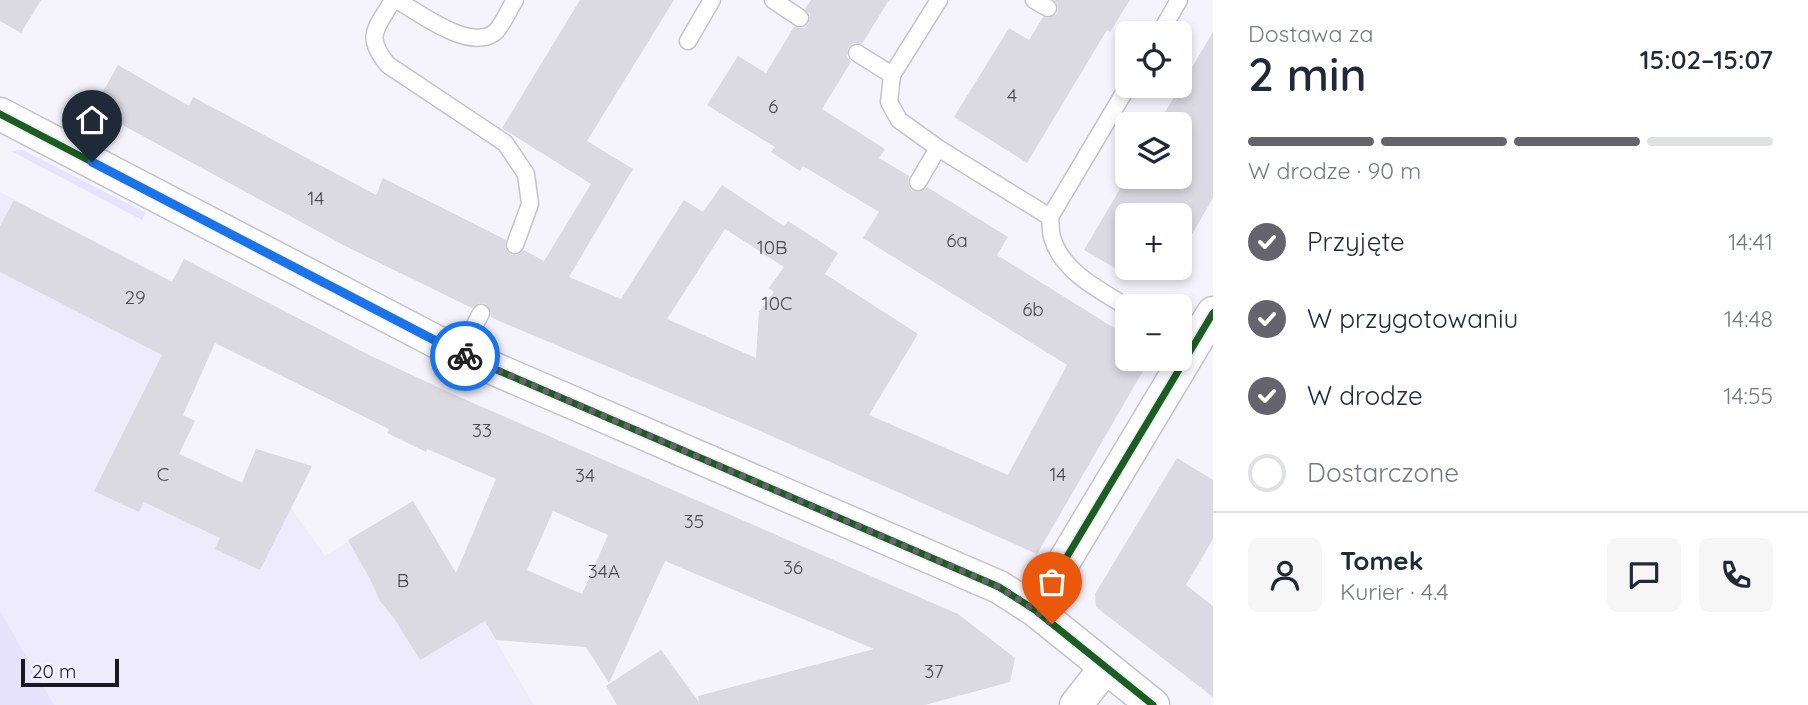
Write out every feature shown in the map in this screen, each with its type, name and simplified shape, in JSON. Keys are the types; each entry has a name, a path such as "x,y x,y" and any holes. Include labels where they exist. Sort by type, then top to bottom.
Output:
{"street":[{"path":"0,114 460,354 999,587 1035,610 1153,705"},
{"path":"1035,610 1213,313"},
{"path":"1076,705 1105,668"}],"lane":[{"path":"515,0 494,33 475,39 458,35 395,0 373,33 375,49 388,65 505,143 526,174 530,204 515,245"},
{"path":"688,41 712,0"},
{"path":"773,0 800,18"},
{"path":"939,0 892,75 889,102 899,120 938,148 1050,217"},
{"path":"1167,21 1180,0"},
{"path":"856,53 892,75"},
{"path":"1115,299 1082,278 1064,260 1052,239 1050,217 1121,98"},
{"path":"918,182 938,148"},
{"path":"460,354 481,313"}],"shaded area":[{"path":"23,150 146,213 142,220 11,151"},
{"path":"0,192 172,281 184,259 175,411 195,421 179,454 242,482 256,449 312,466 291,508 325,556 413,501 534,705 0,705"},
{"path":"0,611 54,705 0,705"}],"building":[{"path":"0,0 41,0 21,33 0,21"},
{"path":"580,0 674,0 587,141 633,169 569,277 621,299 684,200 703,212 722,185 784,226 788,221 838,253 825,274 918,334 869,415 1008,475 1067,365 863,238 879,212 803,166 800,171 771,152 775,147 707,105 738,56 766,73 794,27 804,28 809,23 810,14 805,9 811,0 889,0 862,44 853,43 848,48 847,57 851,62 822,109 885,149 879,158 909,176 908,183 912,191 919,192 927,187 1008,237 997,255 1115,329 1115,371 1143,371 1037,554 749,426 499,321 491,317 486,304 480,303 472,308 347,247 93,109 118,65 189,106 193,97 376,195 383,178 506,240 505,247 511,255 517,255 524,250 544,261 591,184 502,128","holes":["725,229 784,267 769,288 774,292 759,312 756,358 667,319"]},
{"path":"1054,0 1130,0 1110,32 1107,30 1027,163 954,117 1009,28 1029,40 1043,17 1049,18 1057,14 1058,7"},
{"path":"1213,32 1213,198 1192,234 1192,203 1115,203 1115,268 1084,250 1120,189 1192,189 1192,112 1165,112 1174,98 1192,98 1192,67"},
{"path":"14,200 172,282 184,259 369,355 457,396 958,614 1015,658 1010,682 925,705 617,705 606,686 661,650 699,702 698,696 874,649 665,561 609,683 586,647 496,640 485,621 420,660 380,601 348,540 413,501 456,573 496,479 427,449 426,452 387,433 389,429 215,343 183,415 195,421 179,454 242,483 256,449 312,466 260,570 215,549 220,538 144,502 139,512 94,491 162,355 0,272 0,226","holes":["553,511 608,535 582,594 527,570"]},
{"path":"1177,458 1213,480 1213,539 1186,585 1213,606 1213,697 1096,607 1095,594"}],"cycle path":[{"path":"0,114 460,354 999,587 1035,610 1153,705"},
{"path":"1035,610 1213,313"}],"way so far":[{"path":"465,356 999,587 1052,624"}],"route":[{"path":"92,162 465,356"}]}
